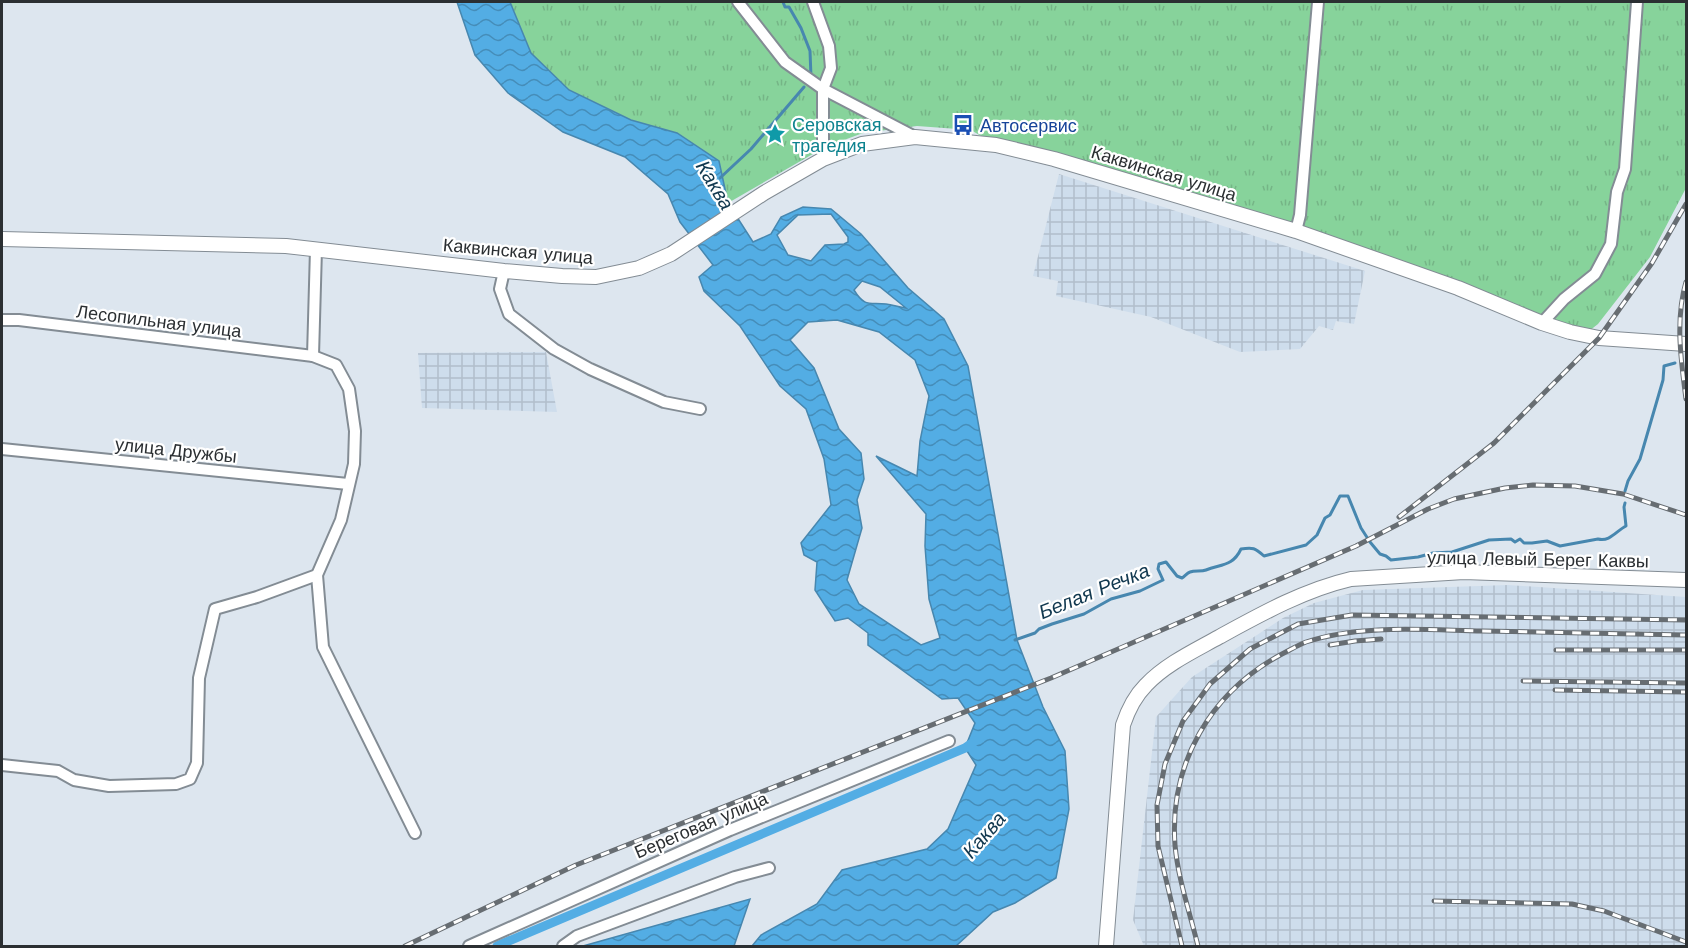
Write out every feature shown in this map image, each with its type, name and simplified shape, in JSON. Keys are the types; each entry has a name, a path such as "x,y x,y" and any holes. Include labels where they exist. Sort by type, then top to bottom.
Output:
{"main road":[{"name":"Каквинская улица","path":"2,239 286,246 504,271 596,277 639,268 671,254 764,193 824,159 862,144 915,137 987,144 1054,159 1296,231 1458,288 1542,323 1599,338 1686,344"},
{"name":"улица Левый Берег Каквы","path":"1106,946 1123,725 1128,710 1144,686 1172,663 1289,602 1351,579 1475,572 1686,580"}],"street":[{"path":"738,2 785,62 823,89 915,137"},
{"path":"813,2 823,26 831,68 823,89 824,159"},
{"path":"1296,231 1300,215 1317,2"},
{"path":"1542,323 1564,299 1595,274 1611,244 1617,192 1625,169 1637,2"},
{"path":"316,249 313,356 336,365 349,389 355,431 354,464 341,520 317,575 323,647 416,833"},
{"path":"504,271 500,289 508,314 554,350 664,402 700,409"},
{"name":"Лесопильная улица","path":"2,320 31,321 313,356"},
{"name":"улица Дружбы","path":"2,449 348,484"},
{"path":"2,765 58,771 74,780 108,786 176,784 190,779 197,763 199,678 215,609 257,597 317,575"},
{"name":"Береговая улица","path":"469,946 730,830 949,741"},
{"path":"563,946 577,936 735,877 769,868"}],"shaded area":[{"path":"1059,174 1365,271 1354,324 1336,321 1333,330 1319,326 1300,349 1240,352 1151,317 1056,296 1058,281 1033,276"},
{"path":"546,352 557,412 422,408 418,353"},
{"path":"1508,585 1686,597 1686,946 1144,946 1133,920 1156,717 1192,677 1283,618 1314,603 1363,590"}],"green space":[{"path":"510,2 1686,2 1686,188 1650,257 1598,324 1584,335 1458,288 996,145 971,130 917,126 863,133 825,147 728,203 718,161 677,133 631,120 569,90 531,53"}],"water":[{"name":"Каква","path":"457,2 510,2 531,53 569,90 631,120 677,133 719,161 728,203 753,242 771,234 781,217 803,207 831,209 861,234 908,288 944,319 968,366 1017,640 1043,707 1065,751 1069,809 1056,878 1015,903 993,912 956,946 752,946 761,935 817,904 842,870 927,849 948,829 976,765 965,748 975,723 958,698 942,699 868,645 868,633 848,618 835,621 815,590 817,562 804,555 801,543 831,505 824,459 806,409 780,386 740,326 704,291 699,277 713,265 680,222 668,194 625,157 563,132 508,93 475,55","holes":["831,214 848,237 848,242 825,245 811,261 788,255 777,235 798,215","862,281 880,287 906,308 865,302 854,290","837,320 879,332 915,360 929,396 920,441 917,476 876,456 926,514 925,546 929,599 940,638 921,645 859,604 847,580 862,528 857,500 864,479 861,453 839,429 814,368 790,340 808,322"]},
{"path":"750,899 734,946 583,946"}],"waterway":[{"path":"783,2 785,7 789,7 801,28 810,51 811,77"},
{"name":"Каква","path":"720,178 751,149 804,87"},
{"name":"Белая Речка","path":"1625,491 1640,459 1663,380 1664,366 1675,363"},
{"name":"Белая Речка","path":"1015,640 1052,624 1084,614 1111,599 1140,591 1163,580 1158,569 1159,564 1166,562 1177,576 1182,578 1190,572 1204,571 1226,564 1234,559 1241,549 1254,549 1264,556 1306,545 1317,535 1340,496 1348,496 1361,528 1370,542 1380,554 1391,560 1452,552 1489,540 1511,539 1515,542 1520,539 1524,543 1547,541 1560,546 1602,540 1626,526 1625,503"},
{"path":"497,946 965,748 975,741"}],"railway":[{"path":"1399,517 1494,443 1599,338 1652,263 1686,204"},
{"path":"1686,282 1680,325 1686,399"},
{"path":"405,946 576,865 1051,678 1356,546 1428,509 1454,499 1505,488 1533,485 1575,486 1623,494 1686,515"},
{"path":"1182,946 1158,846 1157,805 1165,764 1183,721 1210,684 1250,649 1298,624 1352,615 1686,620"},
{"path":"1198,946 1181,883 1175,845 1175,815 1179,786 1187,759 1215,710 1234,688 1282,654 1306,642 1327,636 1371,630 1686,635"},
{"path":"1330,645 1381,639"},
{"path":"1556,650 1686,650"},
{"path":"1523,681 1686,683"},
{"path":"1555,690 1686,692"},
{"path":"1434,901 1572,904 1604,911 1686,942"}],"place":[{"name":"Автосервис","path":"963,125"},
{"name":"Серовская трагедия","path":"775,134"}]}
